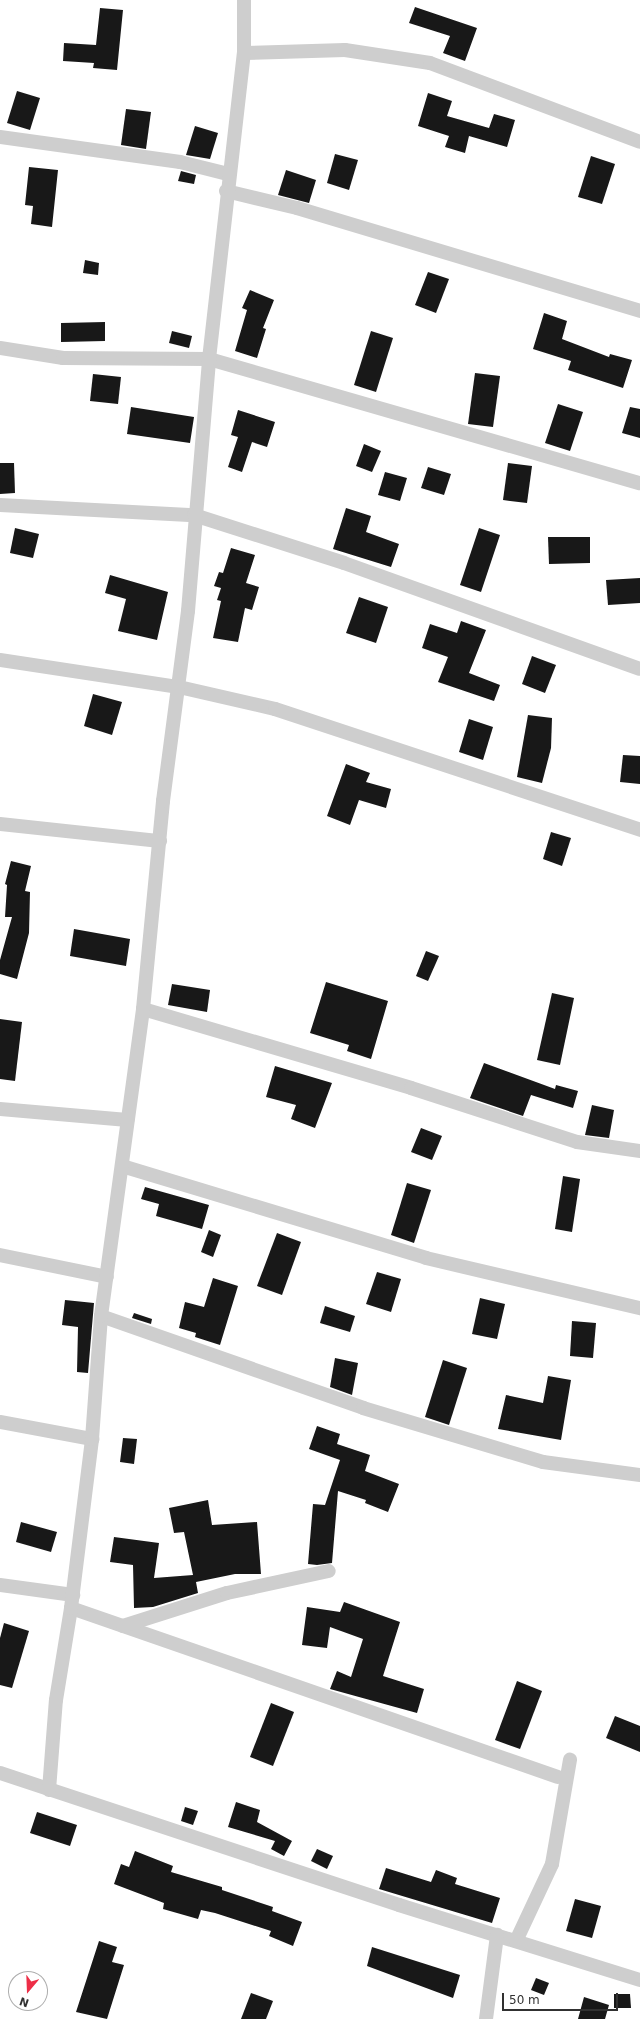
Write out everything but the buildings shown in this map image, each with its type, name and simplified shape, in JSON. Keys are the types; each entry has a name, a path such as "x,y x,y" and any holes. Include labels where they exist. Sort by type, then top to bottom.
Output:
{"street":[{"path":"49,1790 56,1700 72,1601 92,1439 101,1316 143,1009 160,840 188,611 194,515 209,359 226,191 244,53 244,0"},
{"path":"244,53 345,50 430,63 640,142"},
{"path":"0,137 180,162 228,174"},
{"path":"226,191 297,208 640,311"},
{"path":"0,348 63,358 209,359 640,482"},
{"path":"0,505 194,515 344,563 640,669"},
{"path":"0,660 179,687 275,709 640,830"},
{"path":"0,824 160,840"},
{"path":"143,1009 411,1088 577,1142 640,1151"},
{"path":"0,1109 128,1120"},
{"path":"122,1166 426,1258 640,1308"},
{"path":"0,1255 106,1277"},
{"path":"101,1316 363,1408 543,1462 640,1475"},
{"path":"0,1422 92,1439"},
{"path":"123,1626 227,1593 329,1571"},
{"path":"0,1584 72,1601 123,1626 558,1777"},
{"path":"516,1941 552,1864 570,1760"},
{"path":"0,1773 640,1980"},
{"path":"486,2019 497,1935"}]}
